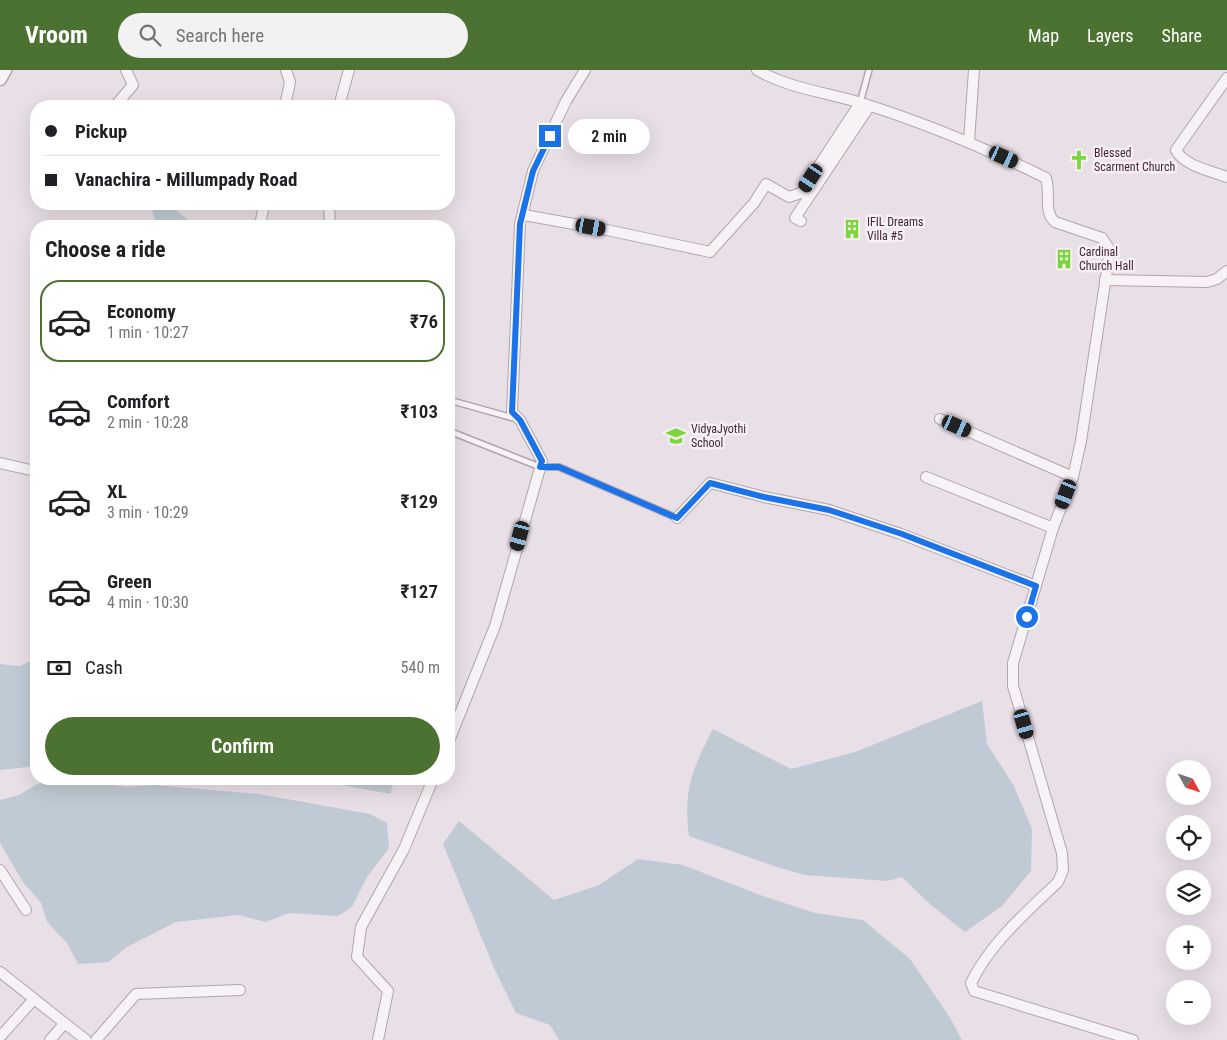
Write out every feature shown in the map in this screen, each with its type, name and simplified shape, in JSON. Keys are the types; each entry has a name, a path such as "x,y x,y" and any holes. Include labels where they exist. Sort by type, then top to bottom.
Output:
{"street":[{"path":"0,79 5,70"},
{"path":"120,100 133,84 126,70"},
{"path":"286,70 290,82 286,100"},
{"path":"340,100 349,70"},
{"path":"455,726 495,626 542,461 520,420 512,412 520,224 524,215 533,171 566,101 585,70"},
{"path":"757,70 786,84 865,105 969,141 1046,178 1050,188 1048,211 1050,218 1056,222 1102,238 1110,250 1081,441 1073,477 1053,528 1013,663 1013,686 1062,854 1063,870 1058,882 1000,938 988,953 971,984 974,991 1133,1040"},
{"path":"969,141 974,70"},
{"path":"1227,78 1176,150 1179,156 1190,162 1227,177"},
{"path":"801,221 794,218 804,197 865,105"},
{"path":"524,215 710,252 754,203 766,184 789,197 804,197"},
{"path":"1105,280 1207,282 1217,279 1227,271"},
{"path":"940,419 1073,477"},
{"path":"0,463 30,469"},
{"path":"926,477 1053,528"},
{"path":"677,518 710,483 764,497 829,510 902,534 1036,586"},
{"path":"378,1040 388,991 357,957 362,927 404,849 431,785"},
{"path":"0,870 26,910"},
{"path":"0,972 86,1040"},
{"path":"96,1040 136,994 240,990"},
{"path":"0,1037 34,1000"},
{"path":"50,1040 64,1024"}],"lane":[{"path":"865,105 869,70"},
{"path":"455,402 520,420"},
{"path":"455,433 540,467 559,467 677,518"}],"shaded area":[{"path":"152,210 176,210 188,220 155,220"},
{"path":"30,661 30,767 0,770 0,664 20,666"},
{"path":"982,701 987,744 1014,786 1032,829 1031,871 1002,906 965,932 931,905 902,877 887,881 805,875 689,836 687,820 688,793 700,756 713,729 791,769 855,752"},
{"path":"36,785 113,785 127,787 154,785 259,794 370,814 387,823 389,848 367,877 352,907 338,916 289,913 266,922 238,915 176,922 127,947 108,962 78,964 67,943 47,922 41,903 23,882 0,843 0,800 19,795"},
{"path":"341,785 393,785 390,794"},
{"path":"459,821 554,900 599,885 638,859 683,865 760,895 815,913 863,920 910,959 949,1016 962,1040 559,1040 550,1025 516,1013 494,968 443,844"}],"place":[{"name":"Blessed Scarment Church","path":"1079,160"},
{"name":"IFIL Dreams Villa #5","path":"852,229"},
{"name":"Cardinal Church Hall","path":"1064,259"},
{"name":"VidyaJyothi School","path":"676,436"}],"route":[{"path":"550,136 533,171 524,215 520,224 512,412 520,420 542,461 540,467 559,467 677,518 710,483 764,497 829,510 902,534 1036,586 1027,617"}]}
